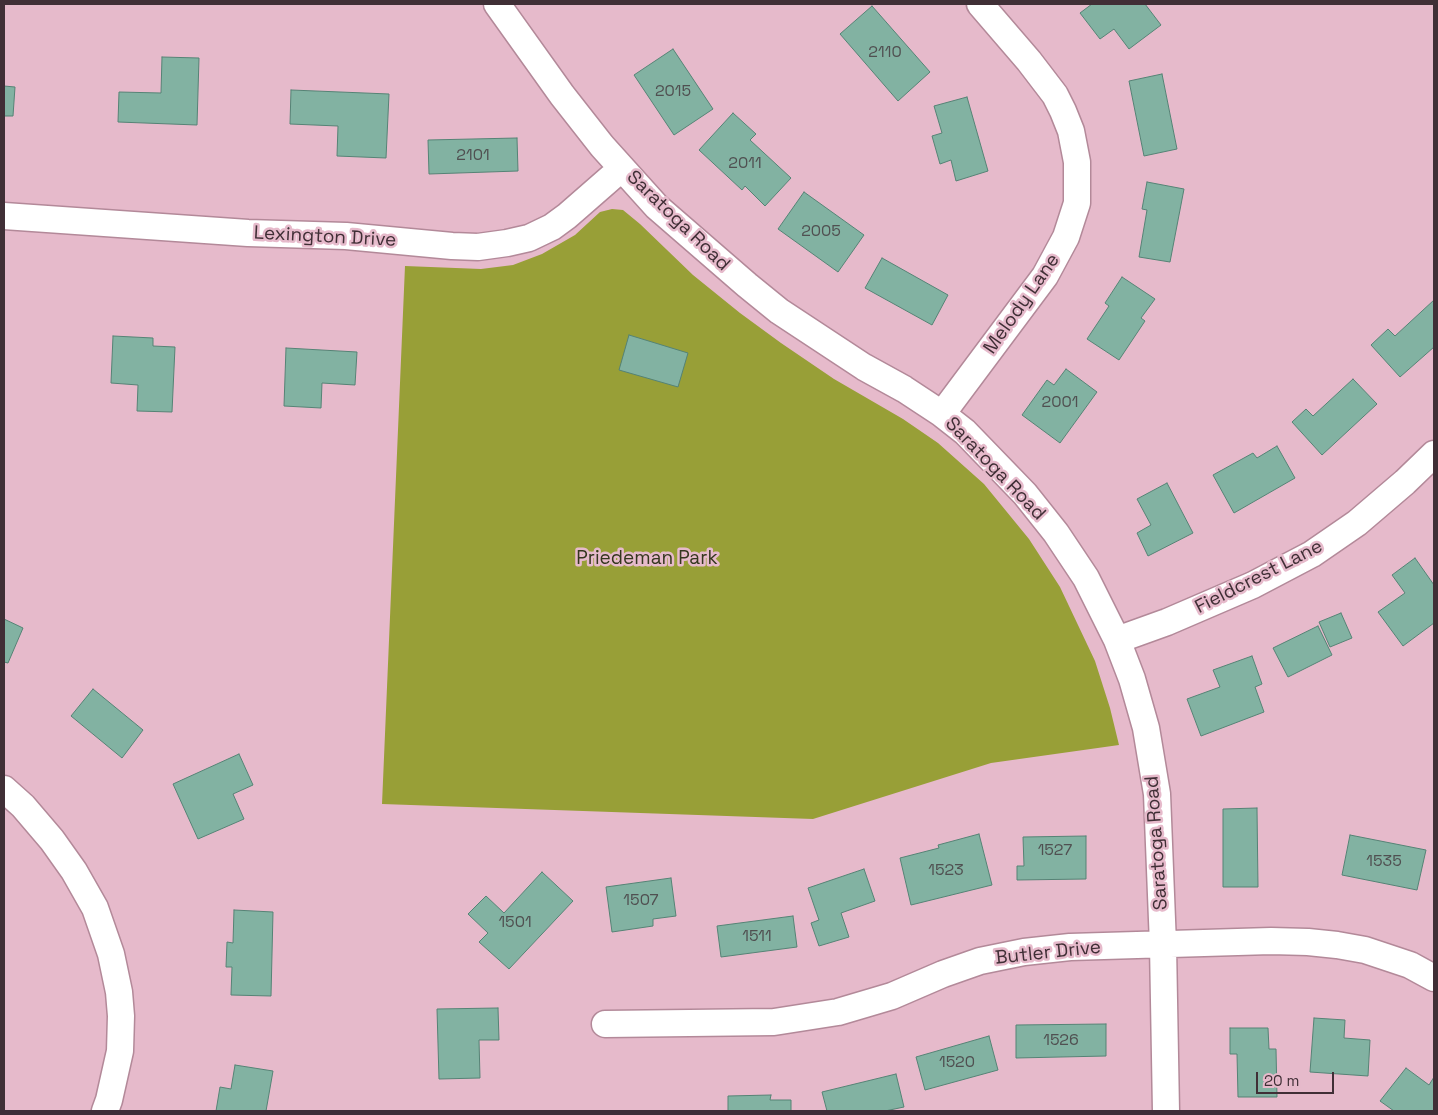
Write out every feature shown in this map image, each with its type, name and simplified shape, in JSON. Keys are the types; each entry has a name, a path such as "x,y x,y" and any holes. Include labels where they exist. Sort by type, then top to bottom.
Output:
{"street":[{"name":"Saratoga Road","path":"497,4 562,95 602,146 657,206 747,285 780,311 864,367 904,389 942,414 964,432 1025,494 1056,533 1086,578 1117,640 1132,679 1146,728 1157,794 1163,944 1166,1111"},
{"name":"Melody Lane","path":"942,414 1045,276 1066,237 1077,203 1077,162 1063,110 1055,95 1029,61 980,4"},
{"name":"Lexington Drive","path":"4,216 248,233 346,236 478,247 529,238 552,227 622,168"},
{"name":"Fieldcrest Lane","path":"1117,640 1167,622 1253,585 1312,554 1357,523 1434,454"},
{"path":"4,789 23,806 52,840 74,871 95,908 111,954 119,992 121,1016 120,1051 105,1111"},
{"name":"Butler Drive","path":"605,1024 774,1022 838,1012 892,996 980,961 1024,952 1070,947 1271,941 1308,942 1365,950 1410,965 1434,978"}],"green space":[{"name":"Priedeman Park","path":"612,209 623,210 693,275 740,313 834,379 903,419 938,443 984,484 1029,539 1060,587 1095,661 1110,708 1119,745 991,763 813,819 382,804 405,266 481,269 513,265 542,254 575,235 600,212"}],"building":[{"path":"1092,4 1145,4 1161,25 1129,49 1114,29 1100,39 1080,13"},
{"path":"872,6 930,72 898,101 840,34"},
{"path":"673,49 713,109 674,135 634,75"},
{"path":"162,57 199,58 197,125 118,122 119,92 161,93"},
{"path":"1162,74 1177,149 1144,156 1129,81"},
{"path":"4,86 15,87 13,116 4,116"},
{"path":"291,90 389,94 386,158 337,156 338,126 290,124"},
{"path":"967,97 988,171 956,181 951,160 940,164 932,136 942,133 934,106"},
{"path":"733,113 756,134 750,140 791,178 765,206 745,186 742,190 699,150"},
{"path":"517,138 518,171 429,174 428,140"},
{"path":"1147,182 1184,189 1170,262 1139,257 1147,210 1142,209"},
{"path":"804,192 864,235 838,272 778,229"},
{"path":"882,258 948,295 932,325 865,288"},
{"path":"1122,277 1155,299 1141,318 1145,321 1119,360 1087,339 1109,306 1105,303"},
{"path":"1434,300 1434,347 1400,377 1371,345 1388,329 1395,336"},
{"path":"629,335 688,353 678,387 619,370"},
{"path":"113,336 153,338 153,346 175,347 172,412 137,411 138,385 111,383"},
{"path":"286,348 357,352 355,385 322,383 321,408 284,406"},
{"path":"1066,369 1097,392 1060,443 1022,415 1047,380 1054,385"},
{"path":"1353,379 1377,404 1322,455 1292,422 1306,409 1313,416"},
{"path":"1277,446 1295,478 1234,513 1213,475 1253,453 1257,458"},
{"path":"1167,483 1193,533 1148,556 1137,533 1151,525 1137,499"},
{"path":"1415,558 1434,585 1434,623 1403,646 1378,612 1405,593 1392,575"},
{"path":"1341,613 1352,638 1330,647 1319,622"},
{"path":"4,619 23,628 8,663 4,662"},
{"path":"1318,626 1332,655 1288,677 1273,648"},
{"path":"1252,656 1262,684 1255,687 1264,712 1201,736 1187,699 1220,687 1213,670"},
{"path":"93,689 143,730 122,758 71,716"},
{"path":"239,754 253,785 233,794 244,819 198,839 173,784"},
{"path":"1257,808 1258,887 1223,887 1223,809"},
{"path":"979,834 992,885 911,905 900,858 939,848 938,845"},
{"path":"1350,835 1426,850 1417,890 1342,875"},
{"path":"1086,836 1086,879 1017,880 1017,866 1024,866 1023,837"},
{"path":"864,869 875,901 841,913 849,937 819,946 811,923 819,920 808,888"},
{"path":"542,872 573,901 509,969 479,942 488,933 468,914 486,896 504,913"},
{"path":"671,878 676,916 653,919 653,926 612,932 606,887"},
{"path":"234,910 273,912 271,996 231,995 232,967 226,967 227,942 233,943"},
{"path":"793,916 797,947 721,957 717,926"},
{"path":"498,1008 499,1040 479,1040 480,1078 439,1079 437,1009"},
{"path":"1314,1018 1345,1020 1344,1038 1370,1040 1368,1076 1310,1072"},
{"path":"1106,1024 1106,1056 1016,1058 1016,1025"},
{"path":"1230,1028 1268,1028 1269,1049 1276,1049 1277,1097 1238,1097 1237,1054 1230,1054"},
{"path":"989,1036 998,1070 925,1090 916,1057"},
{"path":"235,1065 273,1071 266,1111 216,1111 220,1087 231,1089"},
{"path":"1406,1068 1429,1085 1434,1077 1434,1111 1394,1111 1380,1101"},
{"path":"896,1074 904,1107 885,1111 827,1111 822,1092"},
{"path":"771,1095 770,1100 791,1100 791,1111 728,1111 728,1096"}]}
